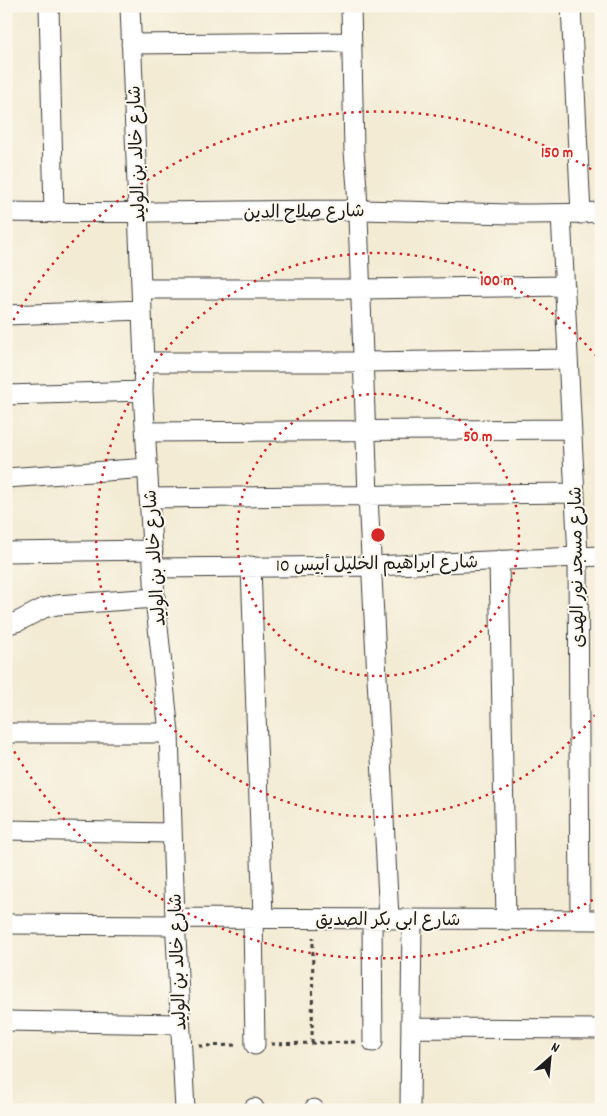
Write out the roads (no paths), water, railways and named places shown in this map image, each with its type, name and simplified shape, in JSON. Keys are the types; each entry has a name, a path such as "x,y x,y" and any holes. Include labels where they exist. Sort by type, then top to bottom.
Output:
{"street":[{"path":"49,6 54,213"},
{"name":"شارع خالد بن الوليد","path":"130,6 144,362 143,391 155,598 169,733 175,922 185,1110"},
{"path":"351,6 354,151 372,566 380,919 373,1042"},
{"path":"571,6 580,214"},
{"path":"131,44 352,42"},
{"name":"شارع صلاح الدين","path":"6,212 138,213 358,210 562,214 601,212"},
{"name":"شارع مسجد نور الهدى","path":"562,214 578,557 580,920"},
{"path":"141,289 361,289 565,286"},
{"path":"6,315 142,310"},
{"path":"144,362 363,362 568,359"},
{"path":"6,395 143,391"},
{"path":"146,432 571,429"},
{"path":"6,478 148,468"},
{"path":"150,498 575,493"},
{"name":"شارع ابراهيم الخليل أبيس 10","path":"6,552 251,566 372,566 601,556"},
{"path":"499,560 506,920"},
{"path":"251,566 258,918 255,1045"},
{"path":"6,625 19,621 44,608 57,605 155,598"},
{"path":"6,733 169,733"},
{"path":"6,830 172,833"},
{"name":"شارع ابى بكر الصديق","path":"6,924 175,922 258,918 601,920"},
{"path":"410,1110 412,919"},
{"path":"6,1021 180,1024"},
{"path":"411,1028 601,1029"}]}
